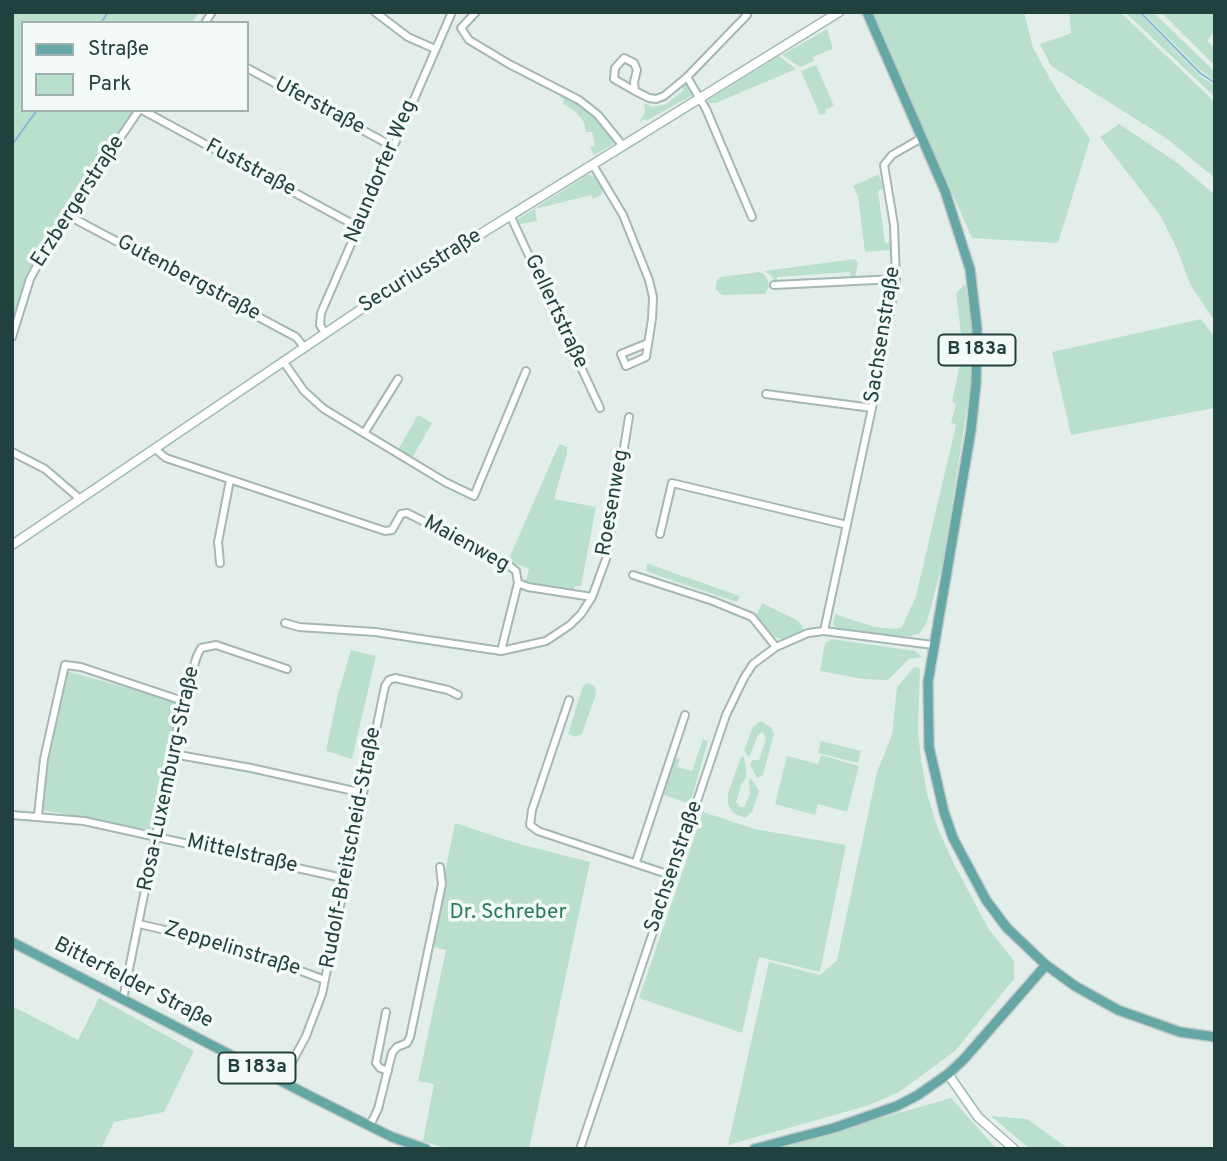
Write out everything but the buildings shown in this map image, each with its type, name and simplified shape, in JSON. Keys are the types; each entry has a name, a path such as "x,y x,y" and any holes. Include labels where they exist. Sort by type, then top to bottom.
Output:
{"main road":[{"name":"B 183a","path":"867,12 920,139 945,191 970,269 977,329 976,383 971,430 928,682 929,747 943,812 953,838 986,900 1007,928 1046,965"},
{"name":"Bitterfelder Straße","path":"12,942 392,1137 426,1149"},
{"path":"754,1149 834,1128 897,1106 918,1095 948,1074 1046,965 1075,986 1118,1010 1180,1032 1215,1037"}],"street":[{"path":"375,12 408,37 435,49"},
{"name":"Naundorfer Weg","path":"325,333 320,325 321,313 452,12"},
{"path":"476,12 461,29 469,40 579,100 598,115 623,146"},
{"name":"Securiusstraße","path":"12,545 325,333 839,12"},
{"path":"635,91 637,70 634,63 624,58 615,68 614,79 635,91 656,99 687,77 746,14"},
{"name":"Uferstraße","path":"248,69 392,146"},
{"path":"687,77 700,98 752,217"},
{"name":"Erzbergerstraße","path":"12,337 30,279 49,243 140,112"},
{"name":"Fuststraße","path":"145,112 358,227"},
{"name":"Sachsenstraße","path":"824,631 872,408 896,279 894,225 884,164 892,155 920,139"},
{"path":"593,164 623,215 649,280 653,296 648,342"},
{"name":"Gellertstraße","path":"510,215 600,408"},
{"name":"Gutenbergstraße","path":"69,216 296,337 304,347"},
{"path":"774,285 896,279"},
{"name":"Gellertstraße","path":"648,342 646,357 626,366 621,354 648,342"},
{"path":"282,361 304,391 324,409 445,482 474,496 526,371"},
{"path":"365,432 398,379"},
{"path":"766,394 872,408"},
{"name":"Roesenweg","path":"285,623 299,627 375,632 481,650 501,651 531,646 553,637 581,614 596,589 606,559 629,417"},
{"path":"155,449 166,458 230,480 218,542 220,563"},
{"path":"12,452 45,469 80,499"},
{"name":"Maienweg","path":"230,480 385,531 392,530 401,514 407,513 506,563 516,571 518,583"},
{"path":"660,534 672,484 847,525"},
{"path":"633,575 713,601 752,617 776,647"},
{"path":"501,651 518,583 592,597"},
{"name":"Sachsenstraße","path":"580,1149 726,715 738,687 753,664 776,647 808,633 824,631 933,645"},
{"name":"Rosa-Luxemburg-Straße","path":"123,999 183,701 197,656 201,648 216,645 287,669"},
{"path":"38,815 44,759 65,664 183,701"},
{"name":"Rudolf-Breitscheid-Straße","path":"282,1081 306,1036 325,979 385,686 389,680 395,678 448,690 458,695"},
{"path":"569,700 531,810 530,825 538,831 673,876"},
{"path":"636,862 685,715"},
{"path":"173,754 363,793"},
{"name":"Mittelstraße","path":"12,815 38,815 84,821 347,878"},
{"path":"370,1125 378,1109 392,1053 397,1047 407,1043 410,1037 442,884 440,867"},
{"name":"Zeppelinstraße","path":"139,923 234,946 325,979"},
{"path":"386,1012 376,1063 388,1071"},
{"path":"948,1074 978,1117 1014,1149"}],"green space":[{"path":"12,12 199,12 193,21 21,21 21,112 138,112 30,279 12,337"},
{"path":"876,12 1024,12 1033,48 1057,91 1090,139 1058,243 972,238 901,84 873,16"},
{"path":"1069,12 1120,12 1215,102 1215,178 1166,138 1051,66 1040,44 1071,33"},
{"path":"1125,12 1138,12 1199,75 1215,86 1215,97"},
{"path":"1143,12 1153,12 1215,72 1215,81 1199,69"},
{"path":"1161,12 1215,12 1215,31 1207,41 1215,48 1215,66"},
{"path":"827,29 833,49 813,57 814,61 800,67 782,55"},
{"path":"779,56 796,69 716,103 708,103 708,100"},
{"path":"816,65 834,106 820,115 801,71"},
{"path":"688,84 694,94 646,121 645,119 639,122 645,112 644,103 652,107 666,104 684,90 680,86"},
{"path":"561,94 585,109 616,140 615,143 594,155 590,147 595,146 592,132 586,132 584,122 575,111 563,104 564,99 559,97"},
{"path":"1119,124 1179,164 1215,195 1215,322 1190,284 1160,215 1100,137"},
{"path":"589,174 598,179 604,188 601,195 593,199 591,195 535,209 537,221 516,225 515,221"},
{"path":"879,174 883,189 878,191 885,243 892,242 892,248 865,252 858,196 853,186"},
{"path":"855,259 858,263 855,277 850,277 850,272 777,277 775,282 771,275 764,271"},
{"path":"760,272 768,281 769,287 765,294 722,295 716,289 716,282 720,277"},
{"path":"965,284 971,321 970,389 943,561 927,622 920,633 910,636 872,634 837,628 833,625 835,614 874,627 902,627 916,596 956,425 951,423 956,404 952,402 963,350 956,293"},
{"path":"1201,319 1215,337 1215,408 1071,435 1052,352"},
{"path":"418,415 432,423 412,458 398,450"},
{"path":"559,444 567,447 567,453 554,499 596,507 581,586 575,586 572,593 529,586 526,581 529,569 508,561"},
{"path":"647,563 740,596 737,602 668,579 646,571"},
{"path":"762,603 799,621 804,630 782,639 774,637 756,616"},
{"path":"832,639 915,651 922,657 909,659 888,680 863,679 820,671 825,643"},
{"path":"351,650 376,656 352,759 326,751"},
{"path":"914,667 920,668 918,731 921,759 927,794 938,829 988,928 1014,961 1014,979 955,1051 899,1092 870,1105 728,1145 769,962 820,975 837,960 877,772 892,735 897,687"},
{"path":"67,671 180,703 151,830 42,810 48,758"},
{"path":"587,683 595,686 596,694 582,734 576,737 568,734 583,686"},
{"path":"761,721 771,727 774,734 763,775 757,778 750,765 753,760 759,760 765,735 762,732 758,735 749,758 744,750 753,727"},
{"path":"703,739 708,741 690,804 661,794 674,757 680,759 677,767 692,771"},
{"path":"821,741 861,751 858,763 818,753"},
{"path":"821,755 859,766 847,812 818,804 815,815 775,804 787,756 818,764"},
{"path":"741,757 744,757 746,778 736,802 740,807 744,807 750,794 751,778 759,791 752,812 745,818 733,813 728,804 728,793"},
{"path":"703,812 754,829 846,845 820,972 759,957 742,1033 639,998"},
{"name":"Dr. Schreber","path":"455,823 516,843 590,862 529,1149 447,1149 423,1141 434,1084 418,1081 446,950 430,946"},
{"path":"99,998 194,1051 164,1112 114,1122 101,1149 12,1149 12,1006 78,1040"},
{"path":"951,1098 997,1149 773,1149"},
{"path":"991,1116 1027,1119 1069,1149 1030,1149"}],"waterway":[{"path":"102,21 108,12"},
{"path":"1140,12 1200,73 1215,83"},
{"path":"12,145 36,112"}]}
